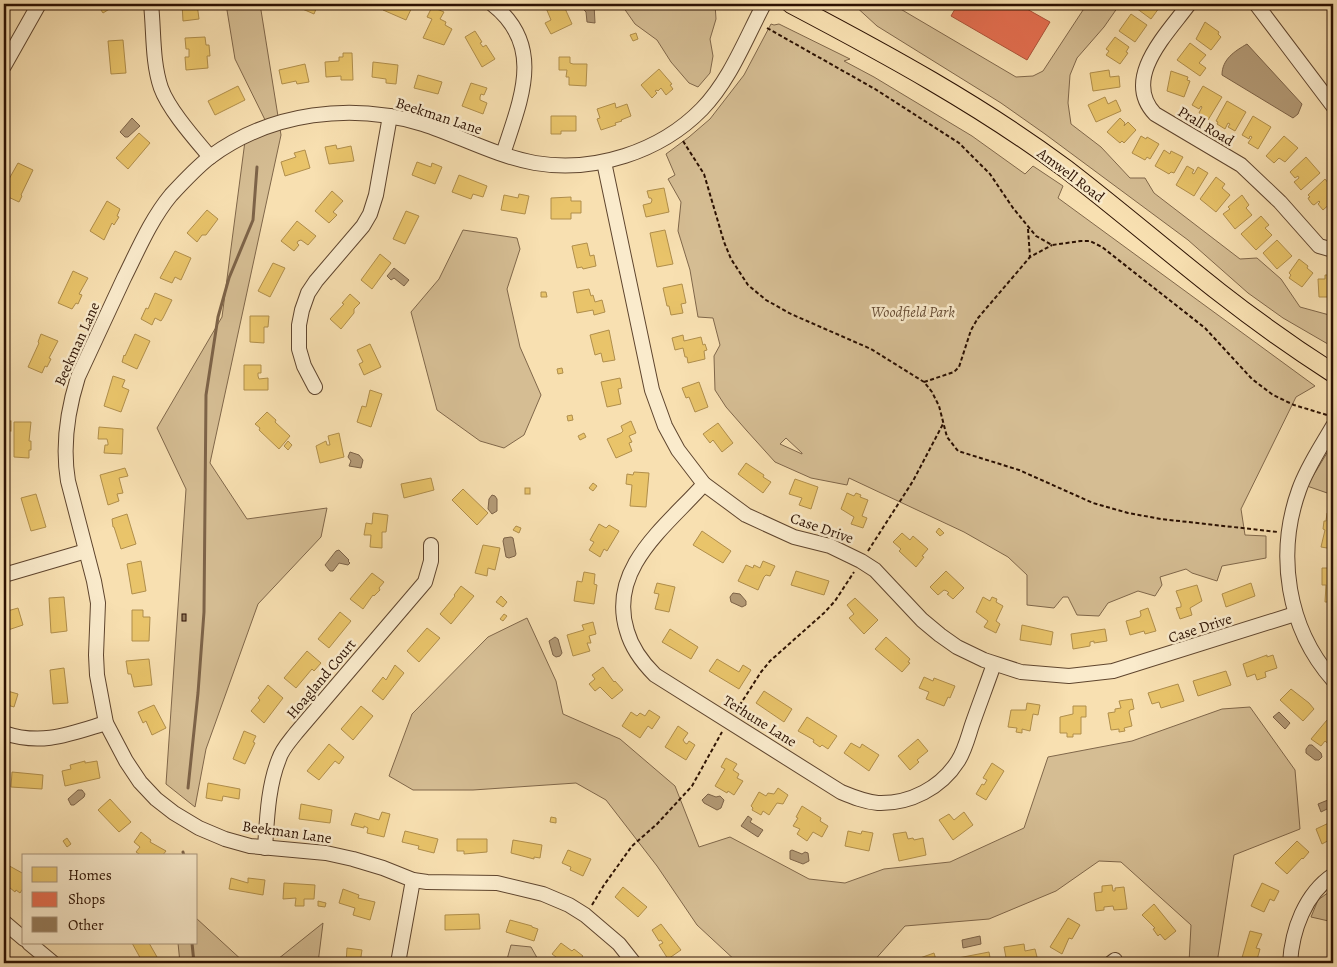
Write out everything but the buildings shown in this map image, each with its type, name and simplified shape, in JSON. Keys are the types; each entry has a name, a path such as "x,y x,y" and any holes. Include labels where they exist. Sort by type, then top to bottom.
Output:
{"main road":[{"name":"Amwell Road","path":"791,4 953,92 1001,123 1066,170 1228,298 1333,373"}],"street":[{"path":"4,66 39,4"},
{"path":"151,4 157,74 162,90 168,101 210,157"},
{"path":"492,4 504,14 514,30 525,60 524,88 503,154"},
{"name":"Beekman Lane","path":"634,963 619,944 585,915 543,894 496,883 413,880 383,868 326,853 265,848 225,839 198,828 156,799 140,782 126,761 106,723 97,675 98,603 65,465 66,422 78,377 147,232 170,197 210,157 264,128 314,114 344,112 373,113 422,124 503,154 534,163 580,165 604,162 649,146 676,130 701,110 728,73 764,4"},
{"name":"Prall Road","path":"1190,4 1149,59 1143,75 1143,89 1149,107 1155,114 1241,165 1280,202 1319,246 1333,250"},
{"path":"1256,4 1333,106"},
{"path":"315,386 304,366 299,349 299,325 302,310 308,293 316,281 363,226 370,214 376,195 390,116"},
{"name":"Case Drive","path":"604,162 656,406 664,426 678,450 704,484 746,515 794,537 830,546 861,561 875,570 917,615 957,647 994,664 1021,672 1046,675 1089,675 1113,671 1142,664 1295,614"},
{"path":"1331,421 1299,490 1288,534 1288,576 1295,614 1319,662 1333,680"},
{"name":"Terhune Lane","path":"704,484 644,550 631,569 624,587 622,603 624,621 636,654 655,675 841,792 876,803 893,802 927,792 940,782 958,760 994,664"},
{"name":"Hoagland Court","path":"265,848 270,797 279,757 296,733 425,582 431,561 431,545"},
{"path":"4,574 86,551"},
{"path":"4,733 27,739 46,739 62,737 106,723"},
{"path":"1290,963 1290,953 1304,908 1316,890 1333,875"},
{"path":"398,963 413,880"},
{"path":"4,922 22,937"},
{"path":"30,944 53,963"}],"path":[{"path":"754,22 779,33 875,89 959,143 990,174 1028,229 1052,245"},
{"path":"676,130 704,174 724,242 731,259 748,285 766,300 791,314 871,349 924,382 939,406 947,437 958,451 1019,470 1093,503 1128,513 1161,519 1288,534"},
{"path":"1028,229 1030,257"},
{"path":"924,382 954,372 971,330 978,318 1030,257 1052,245 1090,241 1102,247 1205,328 1252,379 1273,395 1331,421"},
{"path":"865,555 928,456 943,424"},
{"path":"734,715 770,661 829,607 856,568"},
{"path":"585,915 632,846 657,824 692,786 725,728"}],"green space":[{"path":"226,4 260,4 281,135 210,463 247,519 327,508 321,537 258,604 206,749 195,807 166,784 186,489 157,428 222,317 245,141 270,130 235,59"},
{"path":"621,4 715,4 716,19 710,39 713,56 710,73 698,87 689,83 671,62 657,40 635,24"},
{"path":"853,4 892,4 1016,77 1033,76 1043,71 1087,4 1120,4 1104,27 1077,58 1070,75 1068,103 1071,124 1101,147 1130,178 1145,178 1154,193 1240,259 1257,258 1281,279 1300,307 1333,316 1333,347 1283,318 1248,293 1188,240 1045,134 1001,103 877,26"},
{"name":"Woodfield Park","path":"771,24 779,24 850,59 844,61 972,136 1025,174 1033,166 1063,186 1058,198 1315,386 1296,397 1241,509 1245,535 1266,536 1266,558 1222,566 1217,581 1192,573 1186,569 1160,577 1162,585 1155,596 1138,591 1108,603 1099,616 1077,615 1068,597 1063,597 1054,608 1027,605 1027,575 1008,557 964,532 849,478 847,485 811,478 775,462 726,407 715,390 714,356 720,345 713,318 698,317 690,270 678,231 681,202 668,179 675,175 666,154 710,119 744,75","holes":["786,438 802,454 780,444"]},
{"path":"463,230 517,238 520,249 507,289 520,347 541,395 524,435 504,448 480,441 437,410 411,312 439,279"},
{"path":"1333,443 1333,495 1307,486"},
{"path":"527,618 556,681 563,714 620,739 675,786 699,847 730,837 809,879 845,883 884,869 950,862 1024,828 1048,757 1132,741 1222,709 1250,707 1295,770 1300,829 1234,855 1217,963 1189,963 1191,925 1121,862 1099,861 1056,891 989,919 905,926 872,963 738,963 697,925 657,866 606,800 576,783 473,790 413,790 389,776 412,714 488,637"},
{"path":"1333,889 1333,922 1311,917 1318,900"},
{"path":"198,920 245,963 180,963 178,944 198,944"},
{"path":"323,923 318,963 273,963"},
{"path":"511,945 531,947 540,963 506,963"}],"shaded area":[{"path":"583,4 594,4 595,23 587,22 586,12 581,7"},
{"path":"1247,44 1302,104 1298,114 1293,118 1222,75 1224,64 1227,60"},
{"path":"132,118 140,126 128,137 125,137 120,132"},
{"path":"394,268 409,280 404,286 394,278 391,280 387,276"},
{"path":"350,452 359,455 363,460 361,468 349,466 351,461 348,457"},
{"path":"492,495 497,499 497,511 492,514 488,509 489,499"},
{"path":"504,538 513,538 516,554 509,558 506,557 503,541"},
{"path":"339,550 350,563 348,565 339,563 333,571 330,571 325,565 336,551"},
{"path":"733,593 740,594 746,601 746,605 742,607 731,602 730,597"},
{"path":"555,637 558,639 562,653 556,657 553,655 549,641"},
{"path":"1279,712 1290,723 1285,729 1273,717"},
{"path":"1309,745 1312,745 1321,753 1322,757 1319,760 1315,760 1306,753"},
{"path":"78,790 82,790 85,794 84,797 74,805 71,805 68,799"},
{"path":"708,794 716,797 720,796 724,800 721,808 717,810 704,803 702,800"},
{"path":"1333,798 1333,806 1321,812 1318,804"},
{"path":"748,816 752,819 750,822 763,830 758,837 741,826"},
{"path":"790,851 802,854 808,853 809,861 803,864 790,859"},
{"path":"980,936 981,944 963,948 962,940"}],"waterway":[{"path":"188,788 204,612 206,395 218,317 229,278 253,220 257,167"},
{"path":"192,944 194,963"}]}
